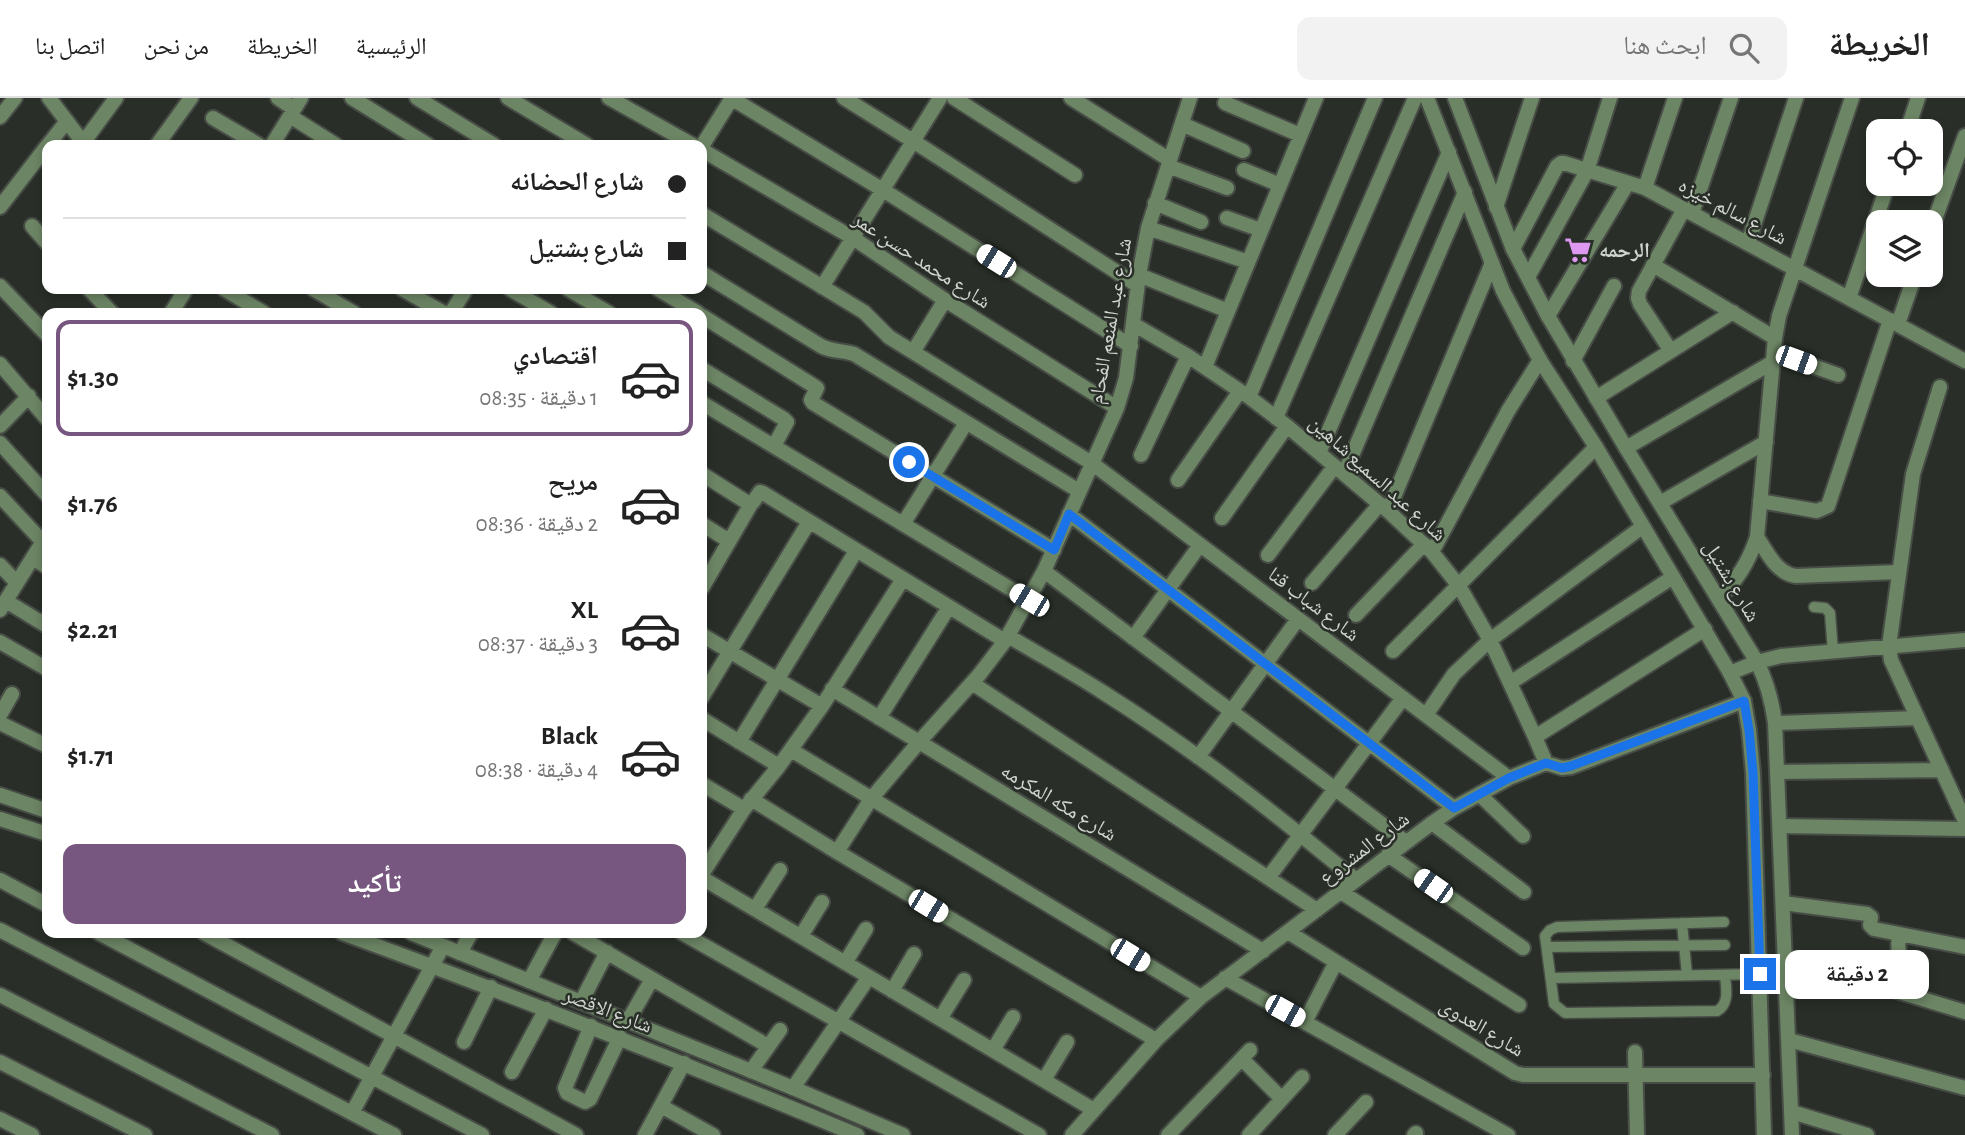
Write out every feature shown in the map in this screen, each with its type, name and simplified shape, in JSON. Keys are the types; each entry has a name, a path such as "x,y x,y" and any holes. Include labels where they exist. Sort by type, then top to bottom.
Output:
{"street":[{"path":"0,117 15,98"},
{"path":"87,140 116,98"},
{"path":"161,140 191,98"},
{"path":"278,98 295,108 330,140"},
{"path":"352,98 420,140"},
{"path":"417,98 486,140"},
{"path":"509,98 579,140"},
{"path":"609,98 684,140"},
{"path":"707,140 732,98 1131,346"},
{"path":"844,98 1138,280 1228,311"},
{"path":"822,287 940,98"},
{"path":"954,98 1076,175"},
{"path":"1071,98 1169,163 1227,188"},
{"name":"شارع عبد المنعم الفحام","path":"837,852 871,799 1007,639 1054,550 1117,408 1126,378 1138,280 1148,228 1190,98"},
{"path":"1205,367 1316,98"},
{"path":"1178,480 1245,394 1374,98"},
{"path":"1222,518 1282,422 1415,98"},
{"path":"1427,98 1503,291 1539,360 1596,447 1705,629 1744,701 1753,773 1764,1135"},
{"name":"شارع بشتيل","path":"1455,98 1513,249 1548,316 1757,662 1772,700 1780,826 1792,1135"},
{"path":"1496,207 1532,98"},
{"path":"1528,277 1587,171 1610,98"},
{"path":"1645,188 1675,98"},
{"path":"1671,351 1640,304 1639,292 1688,211 1731,98"},
{"path":"1748,243 1797,98"},
{"path":"1718,599 1738,578 1750,558 1757,537 1779,316 1852,98"},
{"path":"1911,119 1918,98"},
{"path":"53,100 81,140"},
{"path":"1225,103 1300,135"},
{"path":"275,140 295,108"},
{"path":"213,118 250,140"},
{"path":"53,140 67,121"},
{"path":"1182,124 1243,151"},
{"path":"1938,210 1965,135"},
{"name":"شارع محمد حسن عمر","path":"707,151 853,239 944,300 1117,408"},
{"path":"1319,453 1448,152"},
{"path":"0,207 42,154"},
{"name":"شارع سالم خيزه","path":"1513,249 1559,164 1564,163 1645,188 1965,361"},
{"path":"1244,170 1280,185"},
{"path":"1548,316 1628,183"},
{"path":"1268,555 1339,470 1465,192"},
{"path":"1849,298 1884,196"},
{"path":"1155,203 1202,222"},
{"name":"شارع شباب قنا","path":"707,217 864,312 883,332 913,352 1093,464 1509,778"},
{"path":"1227,218 1261,230"},
{"path":"32,226 42,236"},
{"path":"1148,228 1248,262"},
{"path":"1312,583 1384,508 1492,262"},
{"path":"1653,265 1732,312 1774,351 1838,375"},
{"path":"707,276 829,351 854,354 1079,491"},
{"path":"0,286 42,330"},
{"path":"1573,361 1614,286"},
{"path":"1760,501 1817,511 1828,506 1894,322 1910,287"},
{"path":"97,294 108,308"},
{"path":"232,294 256,308"},
{"path":"322,294 345,308"},
{"path":"411,294 435,308"},
{"path":"519,294 542,308"},
{"path":"577,294 600,308"},
{"path":"666,294 689,308"},
{"path":"913,352 944,300"},
{"path":"1596,398 1732,312"},
{"path":"707,319 817,388 811,400 813,403 1054,550"},
{"name":"شارع عبد السميع شاهين","path":"1133,324 1205,367 1282,422 1428,548 1459,586 1490,640 1546,763"},
{"path":"1626,448 1774,351"},
{"path":"1141,455 1188,356"},
{"path":"1356,615 1428,548 1539,360"},
{"path":"0,364 42,413"},
{"path":"707,372 785,419 785,427 774,446"},
{"path":"1940,387 1913,474 1889,646 1891,660 1963,816"},
{"path":"0,426 29,396"},
{"path":"707,406 1029,600"},
{"path":"903,524 966,423"},
{"path":"1660,503 1766,442"},
{"path":"0,443 42,489"},
{"path":"1393,650 1596,447"},
{"path":"707,477 751,504"},
{"path":"707,579 751,504 760,492 763,493 948,607 1105,694 1198,757 1301,834 1356,880"},
{"path":"0,496 42,536"},
{"path":"1069,514 1454,808"},
{"path":"707,689 809,522"},
{"path":"707,527 729,541"},
{"path":"1426,715 1454,674 1490,640 1642,527"},
{"path":"1757,537 1777,567 1789,575 1899,572"},
{"path":"42,544 3,606 42,624"},
{"path":"1133,638 1200,545"},
{"path":"739,742 856,551"},
{"path":"33,558 42,564"},
{"path":"0,565 17,583"},
{"path":"1044,571 1406,842"},
{"path":"1510,684 1673,577"},
{"path":"707,853 791,750 903,579"},
{"path":"879,718 948,607"},
{"path":"1198,757 1298,619"},
{"path":"1535,737 1705,629"},
{"path":"707,638 821,706"},
{"path":"1730,673 1781,656 1965,640"},
{"path":"0,642 42,666"},
{"path":"972,683 1317,910"},
{"name":"شارع مكه المكرمه","path":"832,689 1263,951"},
{"path":"0,715 12,694"},
{"path":"1268,878 1403,698"},
{"name":"شارع المشروع","path":"1072,1135 1156,1040 1201,997 1432,822 1509,778 1546,763 1562,768 1571,766 1744,701"},
{"path":"1775,723 1917,718"},
{"path":"707,722 779,766"},
{"path":"0,723 42,744"},
{"path":"791,750 1201,997"},
{"path":"1777,772 1942,770"},
{"path":"707,786 747,804 837,852 1156,1040"},
{"path":"1479,794 1523,836"},
{"path":"0,795 42,809"},
{"path":"1963,816 1965,795"},
{"path":"0,819 42,832"},
{"path":"1432,822 1524,892"},
{"path":"1780,826 1965,829"},
{"path":"1388,855 1523,948"},
{"path":"755,909 780,870"},
{"path":"707,879 1094,1110"},
{"path":"0,880 42,902"},
{"path":"1341,892 1519,1004"},
{"path":"801,936 822,902"},
{"path":"1783,903 1867,914 1871,917 1872,929 1965,947"},
{"path":"0,929 394,1135"},
{"path":"845,963 866,929"},
{"name":"شارع العدوى","path":"1288,932 1515,1073 1529,1077 1763,1075"},
{"path":"1898,934 1900,992"},
{"path":"108,938 482,1135"},
{"path":"213,938 576,1135"},
{"name":"شارع الاقصر","path":"355,938 620,1037 857,1135"},
{"name":"شارع الاقصر","path":"423,938 903,1135"},
{"path":"460,953 468,938"},
{"path":"529,981 552,938"},
{"path":"582,938 768,1046"},
{"path":"691,938 1039,1135"},
{"path":"352,1113 443,946"},
{"path":"581,1002 607,952"},
{"path":"892,990 914,954"},
{"path":"1785,957 1965,1012"},
{"path":"1305,1022 1336,962"},
{"path":"793,1088 869,977"},
{"path":"1225,978 1508,1135"},
{"path":"628,1021 652,979"},
{"path":"940,1018 964,980"},
{"path":"464,1042 491,987"},
{"path":"0,995 272,1135"},
{"path":"512,1072 546,1009"},
{"path":"992,1050 1013,1017"},
{"path":"590,1026 565,1088 567,1093 585,1102 590,1099 620,1037"},
{"path":"751,1071 780,1030"},
{"path":"1789,1040 1965,1088"},
{"path":"1044,1080 1067,1042"},
{"path":"1635,1052 1637,1135"},
{"path":"1168,1135 1246,1055 1282,1099"},
{"path":"0,1062 145,1135"},
{"path":"645,1135 684,1063"},
{"path":"1249,1135 1302,1077"},
{"path":"1335,1135 1366,1102"},
{"path":"661,1106 711,1135"},
{"path":"1792,1112 1867,1135"},
{"path":"0,1119 32,1135"}],"lane":[{"path":"1814,607 1825,608 1830,613 1833,652"},
{"path":"1724,922 1557,927 1545,936 1554,1004 1565,1013 1717,1011 1725,1003 1725,975"},
{"path":"1682,923 1687,975"},
{"path":"1547,947 1725,944"},
{"path":"1551,978 1760,974"}],"place":[{"name":"الرحمه","path":"1578,250"}],"route":[{"path":"909,462 1054,550 1069,514 1454,808 1509,778 1546,763 1562,768 1571,766 1744,701 1753,773 1760,974"}]}
